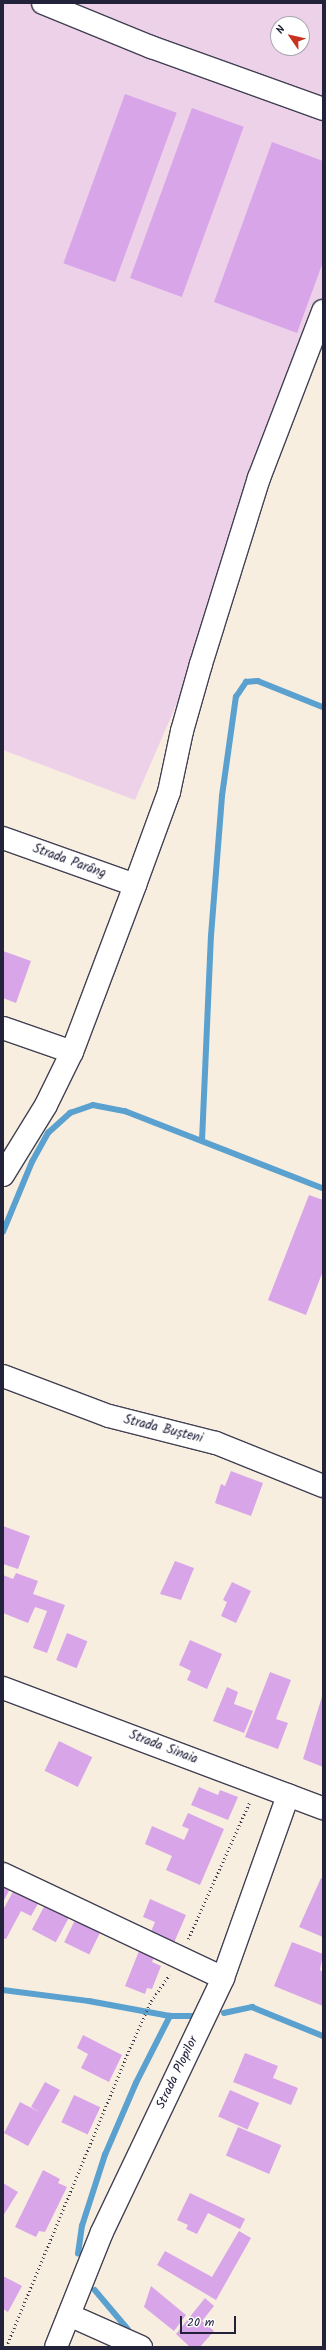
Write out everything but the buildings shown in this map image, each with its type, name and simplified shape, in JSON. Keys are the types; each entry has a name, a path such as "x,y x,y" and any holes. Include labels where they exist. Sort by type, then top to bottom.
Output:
{"street":[{"path":"43,3 151,47 323,109"},
{"path":"3,1175 46,1105 72,1052 135,885 169,792 182,731 258,478 323,311"},
{"name":"Strada Parâng","path":"3,838 135,885"},
{"path":"3,1028 72,1052"},
{"name":"Strada Bușteni","path":"3,1376 109,1416 216,1443 323,1486"},
{"name":"Strada Sinaia","path":"3,1688 323,1808"},
{"name":"Strada Plopilor","path":"56,2347 102,2232 223,1978 288,1795"},
{"path":"3,1874 223,1978"},
{"path":"69,2315 141,2347"}],"path":[{"path":"6,2347 145,2014 151,2001 180,1957 257,1784"}],"shaded area":[{"path":"3,3 323,3 323,332 200,650 135,800 3,750"}],"waterway":[{"path":"202,1141 211,936 222,796 236,697 246,682 258,681 323,707"},
{"path":"3,1232 32,1162 48,1133 70,1113 93,1105 125,1111 323,1188"},
{"path":"3,1990 89,2001 170,2016 195,2016"},
{"path":"224,2013 252,2007 323,2036"},
{"path":"78,2254 82,2226 105,2155 136,2083 170,2016"},
{"path":"95,2290 128,2329"}]}
